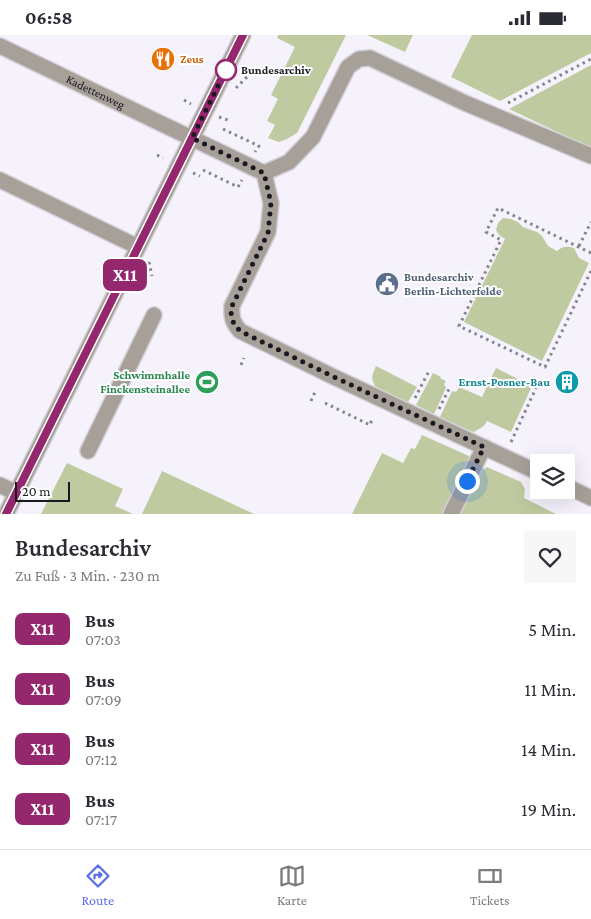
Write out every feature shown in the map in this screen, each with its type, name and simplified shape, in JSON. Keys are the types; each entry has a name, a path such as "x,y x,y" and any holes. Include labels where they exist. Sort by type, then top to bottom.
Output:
{"street":[{"path":"6,514 243,35"},
{"name":"Kadettenweg","path":"0,46 264,173"},
{"path":"530,469 409,413 240,331 234,324 231,315 232,306 268,233 271,203 264,173 289,162 313,137 348,67 359,59 370,58 465,103 591,156"},
{"path":"0,180 138,247"},
{"path":"88,451 154,315"},
{"path":"451,514 484,447"},
{"path":"0,485 16,493"},
{"path":"575,490 591,497"}],"path":[{"path":"490,113 591,59"},
{"path":"184,100 191,103"},
{"path":"219,117 228,120"},
{"path":"223,129 259,145"},
{"path":"156,155 163,158"},
{"path":"203,170 238,187 242,179"},
{"path":"192,172 200,176"},
{"path":"591,253 498,208 486,232 501,239 459,325 545,367 591,271"},
{"path":"578,247 591,222"},
{"path":"241,365 244,358"},
{"path":"409,413 429,371"},
{"path":"514,435 536,388"},
{"path":"432,423 449,389"},
{"path":"311,401 315,392"},
{"path":"325,403 370,425 372,419"}],"green space":[{"path":"278,35 346,35 297,133 279,142 268,138 275,125 267,121 278,99 271,95 295,47 277,38"},
{"path":"367,35 413,35 405,52"},
{"path":"472,35 591,35 591,53 500,101 451,77"},
{"path":"591,65 591,148 509,109"},
{"path":"503,218 511,219 523,227 537,232 548,246 557,251 565,247 574,248 579,258 589,263 542,361 464,322 505,239 496,230 498,223"},
{"path":"376,366 417,387 408,402 376,387 372,377"},
{"path":"496,368 532,386 511,432 487,421 484,426 474,432 440,417 452,391 457,391 459,387 482,397"},
{"path":"433,373 446,381 444,384 446,388 434,414 416,405"},
{"path":"422,435 469,456 469,465 445,514 352,514 382,453 403,463 411,448 415,449"},
{"path":"67,463 123,489 115,506 133,514 41,514"},
{"path":"487,467 521,482 525,489 524,498 556,514 457,514 480,471"},
{"path":"162,471 254,514 142,514"}],"bus line":[{"name":"X11","path":"6,514 243,35"}],"place":[{"name":"Zeus","path":"163,59"},
{"name":"Bundesarchiv","path":"226,70"},
{"name":"Bundesarchiv Berlin-Lichterfelde","path":"387,284"},
{"name":"Schwimmhalle Finckensteinallee","path":"207,382"},
{"name":"Ernst-Posner-Bau","path":"567,382"}],"route":[{"path":"226,70 192,138 264,173 271,203 268,233 232,306 231,315 234,324 240,331 484,447 467,481"}]}
